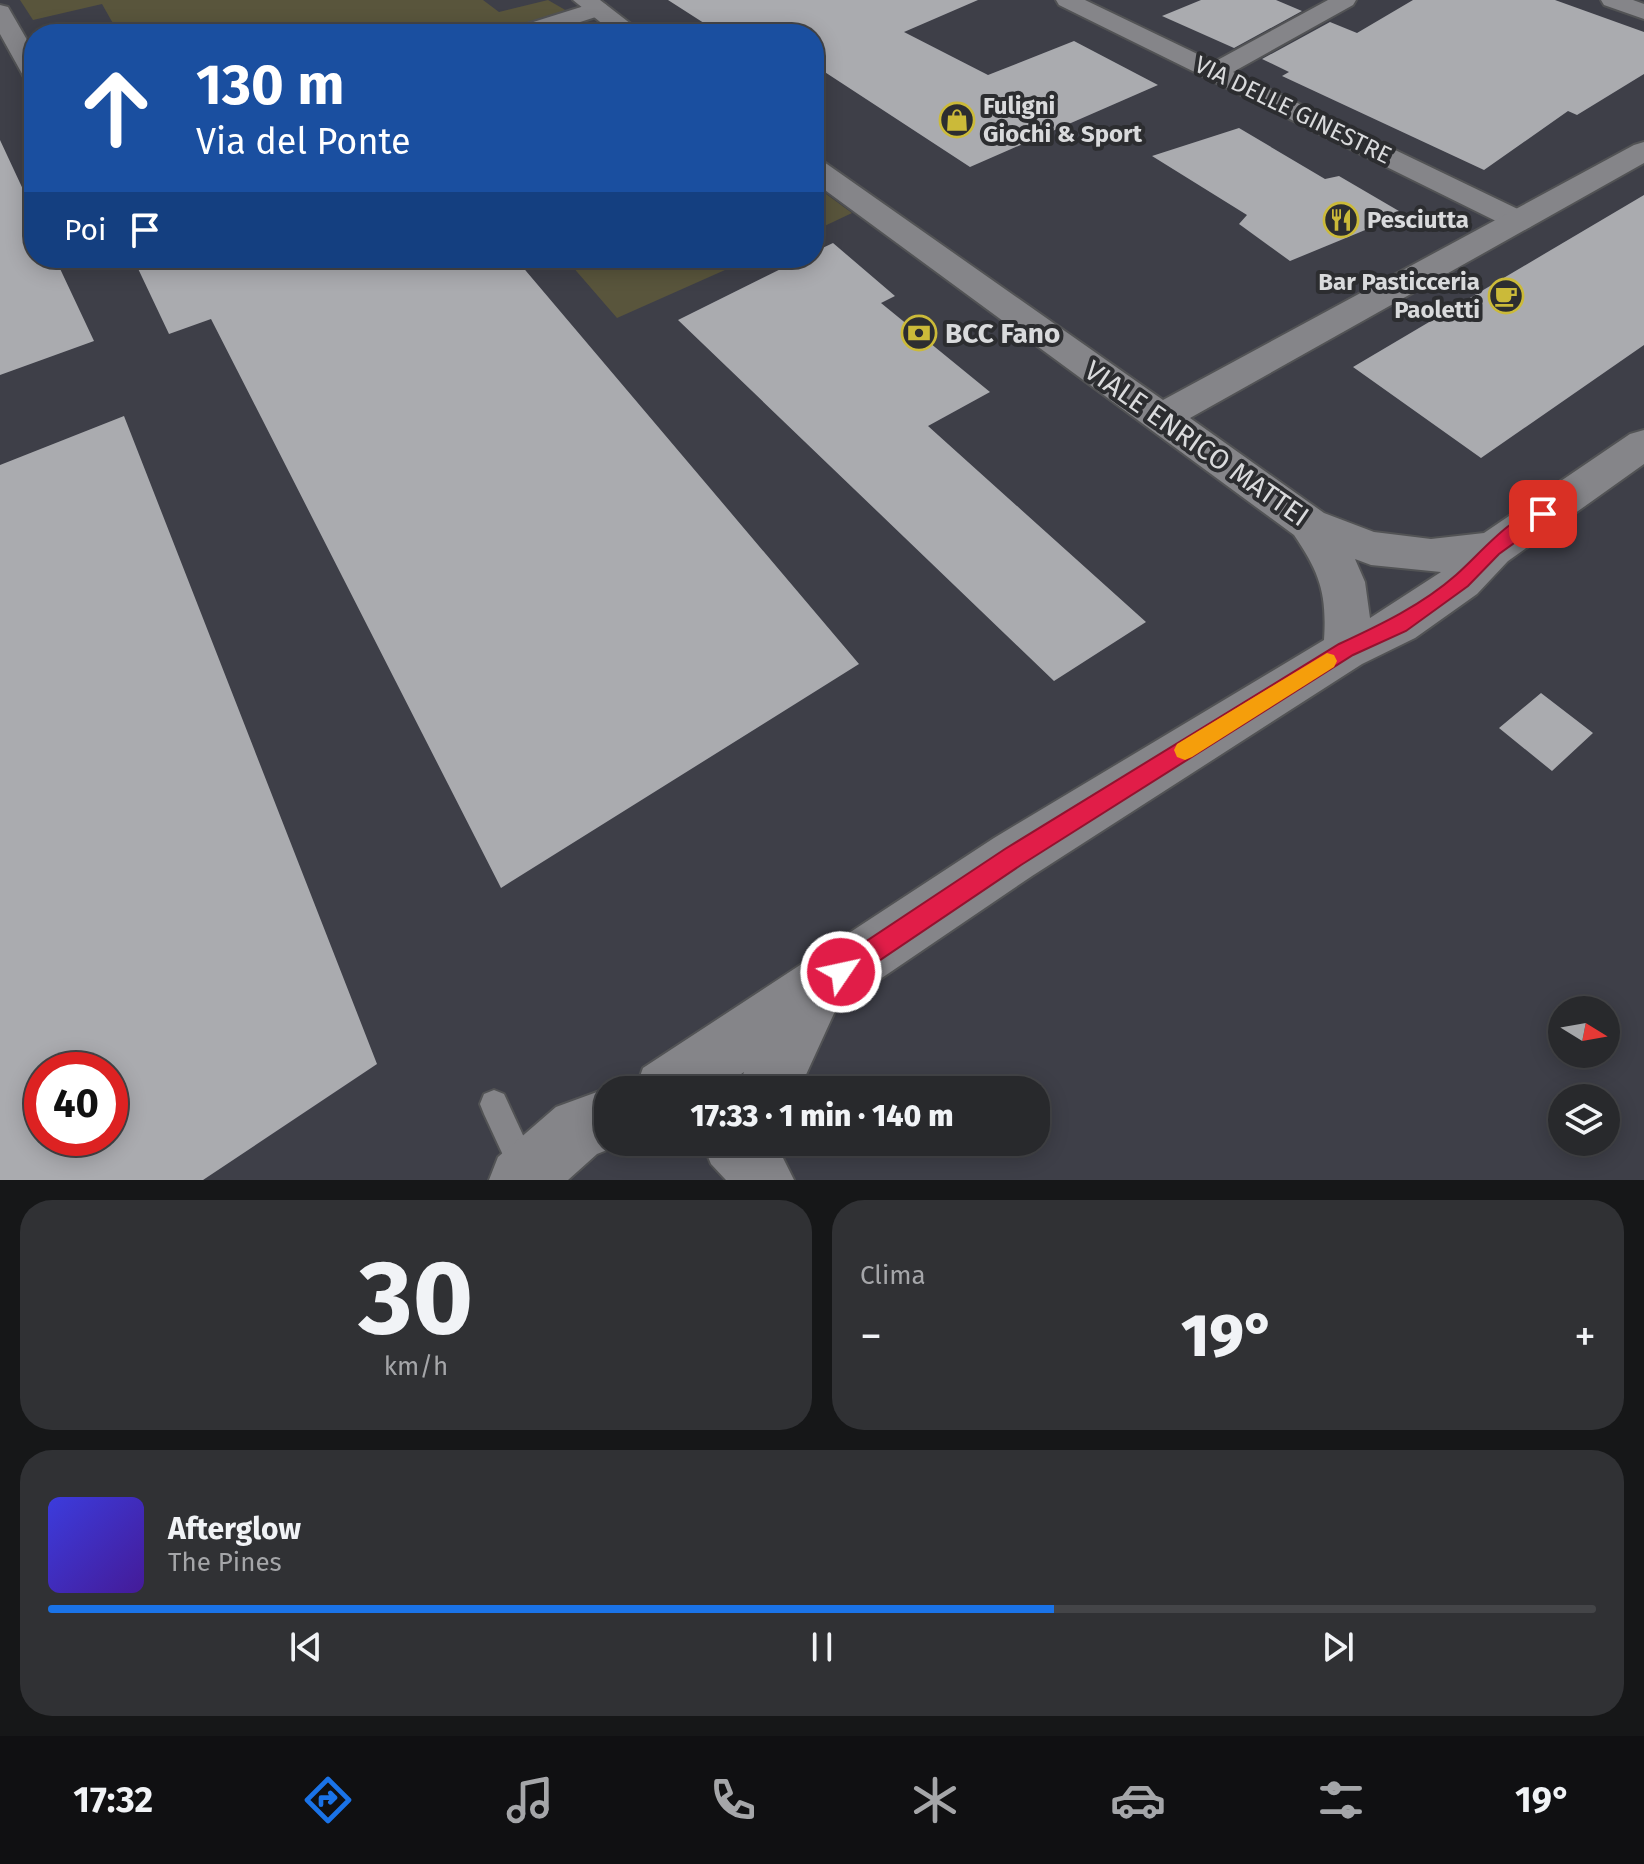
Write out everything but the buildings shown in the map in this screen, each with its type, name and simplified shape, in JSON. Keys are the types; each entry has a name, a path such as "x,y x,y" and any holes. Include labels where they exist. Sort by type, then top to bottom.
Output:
{"street":[{"name":"VIA DELLE GINESTRE","path":"1067,0 1519,221"},
{"path":"1214,72 1345,0"},
{"path":"1612,0 1644,12"},
{"path":"544,24 591,5 617,24"},
{"path":"3,23 24,58"},
{"path":"1160,418 1644,151"},
{"name":"VIALE ENRICO MATTEI","path":"824,175 1309,524 1371,548 1431,556 1493,549"},
{"path":"686,1076 1013,857 1346,650 1399,625 1462,581 1493,549 1644,444"},
{"path":"1309,524 1337,563 1350,602 1346,650"},
{"path":"774,1076 816,989"},
{"path":"524,1176 578,1129 594,1124"}],"lane":[{"path":"494,1104 524,1176"}],"shaded area":[{"path":"0,0 1644,0 1644,1180 0,1180"},
{"path":"20,0 483,0 499,12 548,0 567,11 525,24 113,24 102,4 33,20"},
{"path":"824,192 852,213 824,226"},
{"path":"574,268 730,268 617,318"}],"slow traffic":[{"path":"1185,750 1327,661"}],"place":[{"name":"Fuligni Giochi & Sport","path":"957,120"},
{"name":"Pesciutta","path":"1341,220"},
{"name":"Bar Pasticceria Paoletti","path":"1506,296"},
{"name":"BCC Fano","path":"919,333"}],"route":[{"path":"841,972 1013,857 1346,650 1399,625 1462,581 1493,549 1543,514"}]}
